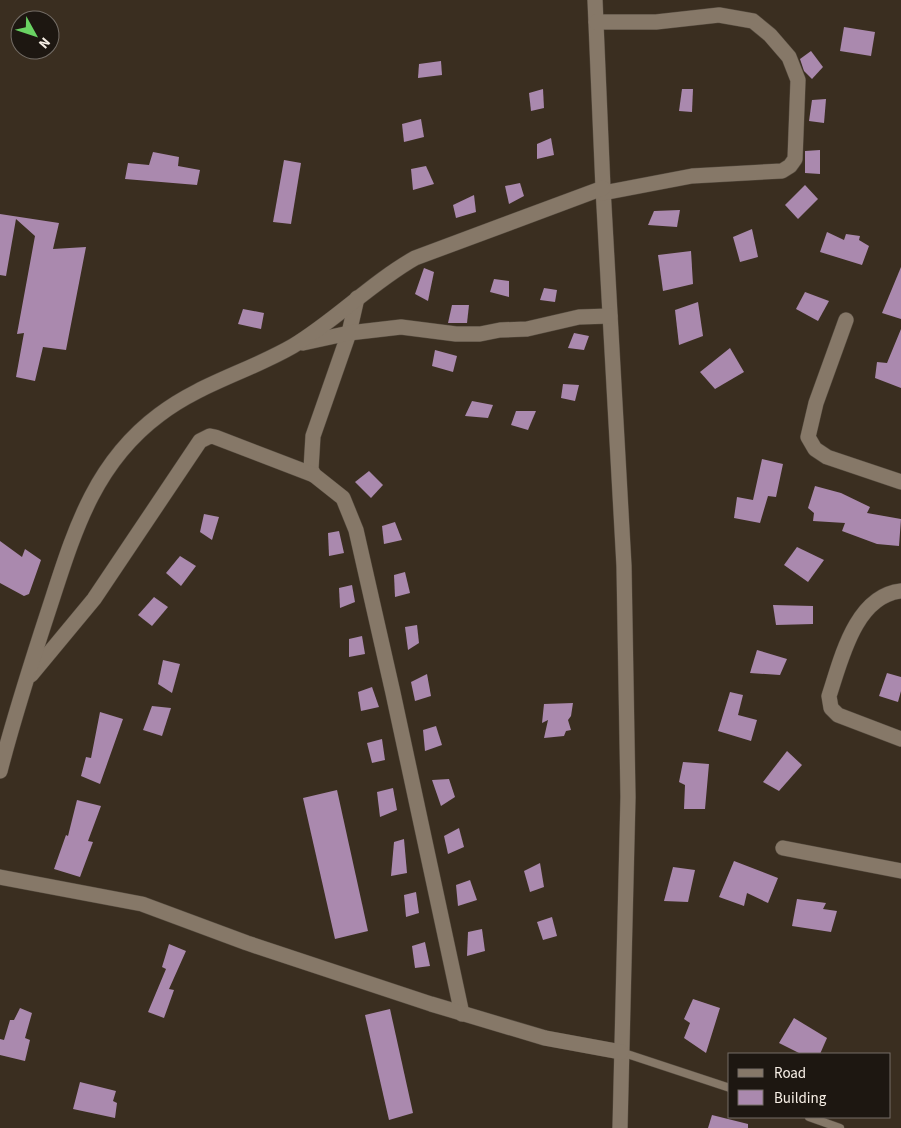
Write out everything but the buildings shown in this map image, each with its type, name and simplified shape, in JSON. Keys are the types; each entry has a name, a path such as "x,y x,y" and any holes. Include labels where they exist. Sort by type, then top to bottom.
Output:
{"street":[{"path":"595,0 603,190 624,566 628,778 620,1128"},
{"path":"0,771 25,682 78,524 95,487 117,455 145,425 177,401 266,361 294,345 390,272 415,258 603,190 692,176 782,171 790,166 795,159 798,80 789,57 770,35 753,21 718,15 656,22 596,22"},
{"path":"314,475 310,460 313,436 349,333 357,298"},
{"path":"294,345 349,333 401,327 480,334 500,330 528,329 579,317 610,316"},
{"path":"846,320 816,403 808,437 815,449 827,457 901,482"},
{"path":"25,682 94,599 200,441 210,436 215,437 314,475 343,498 356,530 462,1014"},
{"path":"901,591 881,597 869,607 861,619 840,665 829,696 831,708 838,715 901,739"},
{"path":"784,848 901,871"},
{"path":"0,877 142,904 247,943 462,1014 545,1038 621,1052"}],"lane":[{"path":"621,1052 728,1087"},
{"path":"812,1118 840,1128"}]}
